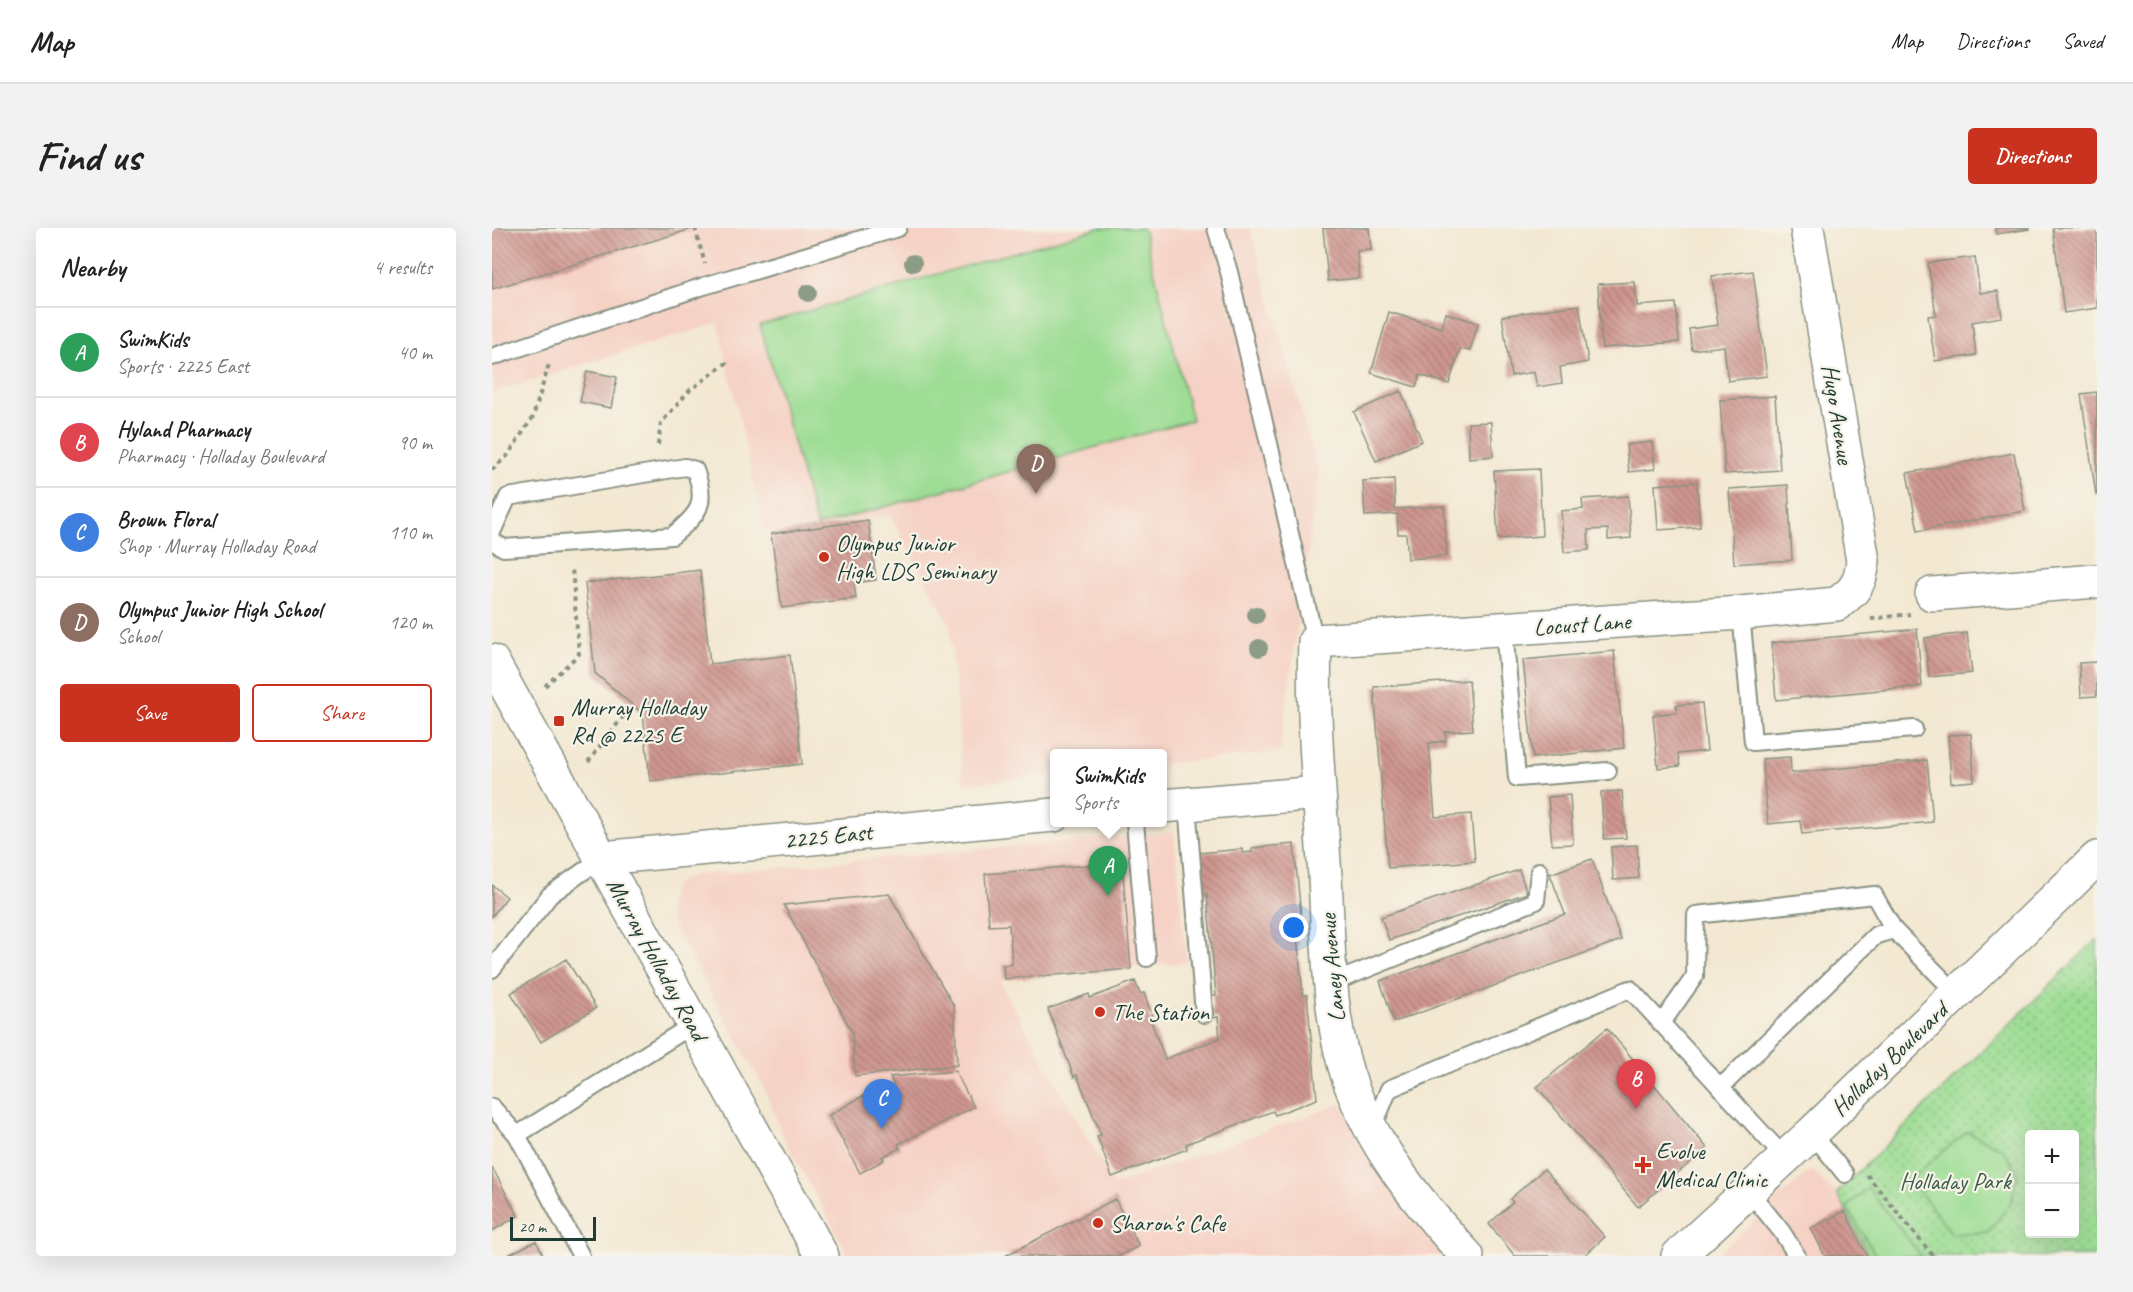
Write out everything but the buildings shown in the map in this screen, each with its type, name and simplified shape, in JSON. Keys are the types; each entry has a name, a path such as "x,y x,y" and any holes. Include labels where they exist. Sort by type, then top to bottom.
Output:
{"street":[{"name":"Hugo Avenue","path":"1807,228 1863,561 1857,587 1847,596"},
{"path":"1925,604 2097,580"},
{"name":"Locust Lane","path":"1315,641 1741,613 1837,604 1847,596"},
{"name":"Laney Avenue","path":"1315,641 1313,675 1319,793 1332,983 1341,1056 1354,1093 1372,1131 1399,1175 1438,1225 1467,1256"},
{"name":"Murray Holladay Road","path":"492,662 822,1256"},
{"path":"1174,805 1319,793"},
{"name":"2225 East","path":"602,858 1050,815"},
{"name":"Holladay Boulevard","path":"1678,1256 1812,1133 2097,858"}],"lane":[{"path":"492,357 704,286 898,228"},
{"path":"1216,228 1229,272 1315,641"},
{"path":"492,532 508,497 685,467 695,470 701,487 702,502 688,523 672,536 504,548 492,541"},
{"path":"1741,613 1753,742 1914,729"},
{"path":"1504,629 1517,778 1608,771"},
{"path":"1174,805 1204,1014"},
{"path":"1135,827 1147,958"},
{"path":"492,969 550,895 602,858"},
{"path":"1332,983 1536,902 1539,872"},
{"path":"1661,1024 1695,976 1695,915 1874,895 1894,930 1957,994"},
{"path":"1720,1088 1876,935 1894,930"},
{"path":"1372,1131 1389,1089 1630,989 1785,1158"},
{"path":"517,1135 694,1024"},
{"path":"492,1107 517,1135 581,1256"},
{"path":"1812,1133 1845,1174"},
{"path":"1749,1191 1782,1232 1797,1256"}],"path":[{"path":"695,228 706,267"},
{"path":"492,470 508,455 533,417 552,354"},
{"path":"658,445 661,423 690,390 728,362"},
{"path":"545,686 579,654 572,568"},
{"path":"1871,619 1925,604"},
{"path":"588,762 632,705"},
{"path":"1865,1172 1933,1256"}],"shaded area":[{"path":"492,228 1250,228 1319,473 1280,752 1167,763 1167,749 1050,749 1050,775 963,784 950,625 890,515 765,532 718,323 492,393"},
{"path":"1174,832 1187,962 999,981 1114,1185 1341,1104 1447,1256 849,1256 784,1139 765,1090 671,921 668,907 676,885 694,875"},
{"path":"1808,1172 1814,1172 1837,1193 1869,1256 1715,1256"}],"green space":[{"path":"1099,228 1143,228 1192,420 817,526 760,325"},
{"name":"Holladay Park","path":"2097,939 2097,1256 1869,1256 1837,1193"},
{"path":"1967,1132 2003,1149 2018,1173 2011,1203 1988,1232 1952,1234 1910,1179"},
{"path":"1868,1188 1921,1256 1876,1256 1847,1207"}],"place":[{"name":"Olympus Junior High School","path":"1036,494"},
{"name":"Olympus Junior High LDS Seminary","path":"824,557"},
{"name":"Murray Holladay Rd @ 2225 E","path":"559,721"},
{"name":"SwimKids","path":"1108,896"},
{"name":"The Station","path":"1100,1012"},
{"name":"Hyland Pharmacy","path":"1636,1109"},
{"name":"Brown Floral","path":"882,1129"},
{"name":"Evolve Medical Clinic","path":"1643,1165"},
{"name":"Sharon's Cafe","path":"1098,1223"}]}
